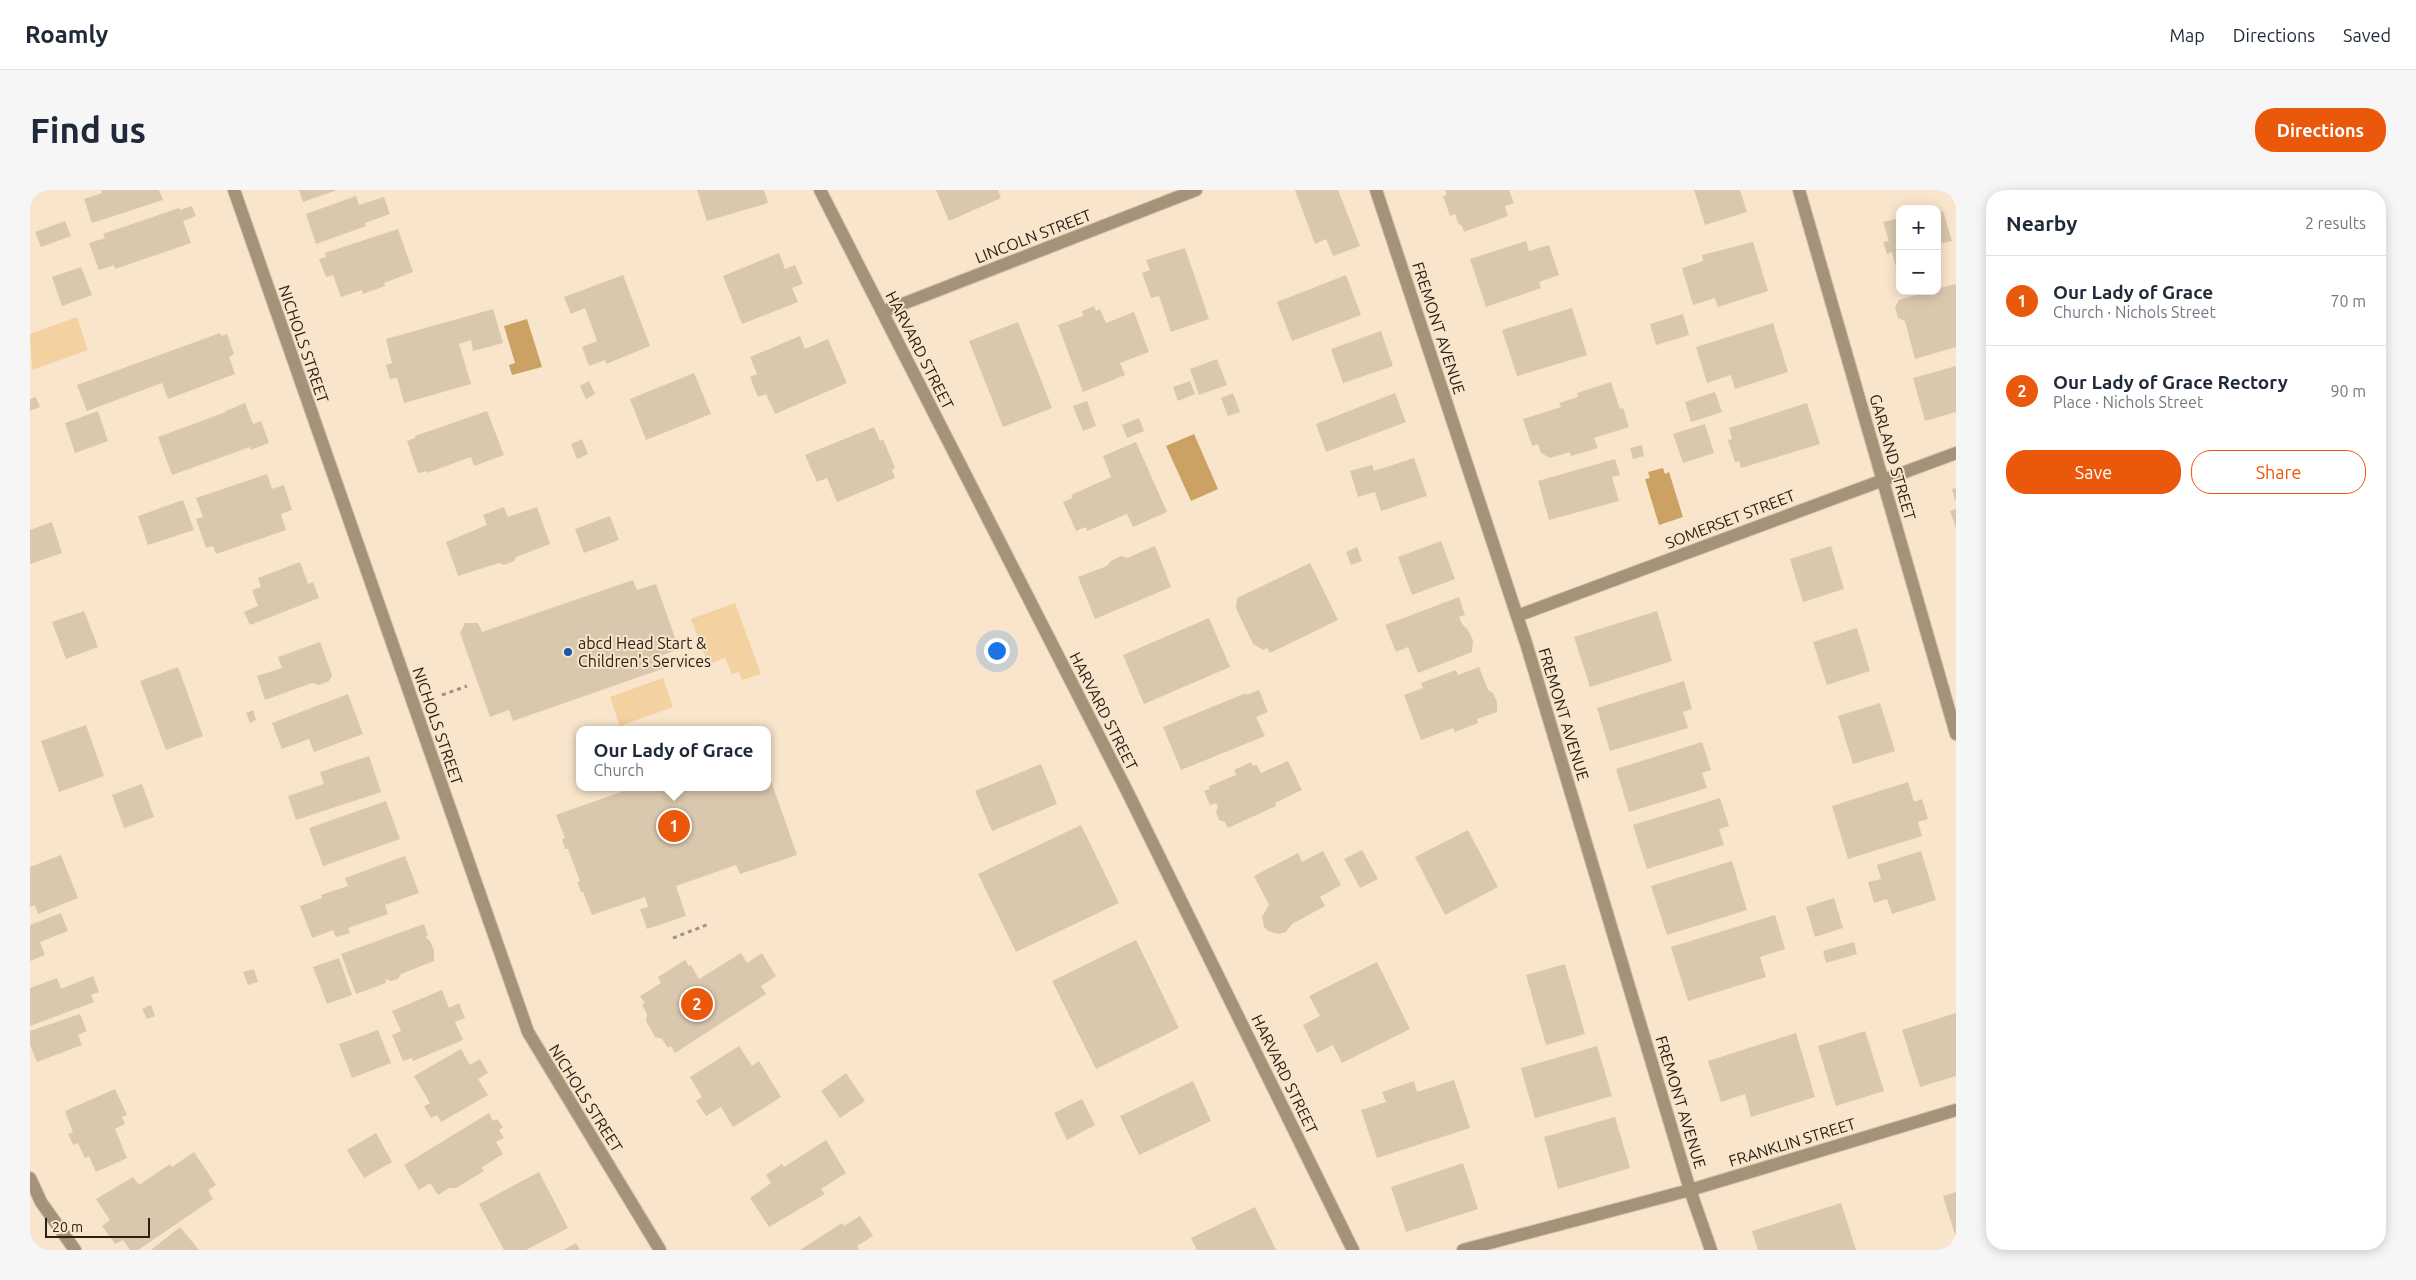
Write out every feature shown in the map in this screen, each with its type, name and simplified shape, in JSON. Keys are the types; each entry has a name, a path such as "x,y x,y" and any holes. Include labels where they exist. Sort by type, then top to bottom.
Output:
{"street":[{"name":"NICHOLS STREET","path":"234,190 528,1032 660,1250"},
{"name":"HARVARD STREET","path":"820,190 1127,791 1353,1250"},
{"name":"LINCOLN STREET","path":"882,312 1196,190"},
{"name":"FREMONT AVENUE","path":"1376,190 1517,616 1690,1190 1711,1250"},
{"name":"GARLAND STREET","path":"1799,190 1956,734"},
{"name":"SOMERSET STREET","path":"1517,616 1956,453"},
{"name":"FRANKLIN STREET","path":"1463,1250 1690,1190 1956,1110"},
{"path":"30,1178 38,1195 75,1250"}],"path":[{"path":"442,695 467,686"},
{"path":"673,938 709,924"}],"shaded area":[{"path":"77,317 88,350 32,370 30,334"},
{"path":"527,319 542,367 512,375 509,365 515,363 504,326"},
{"path":"1194,434 1218,489 1191,501 1166,446"},
{"path":"1663,468 1665,474 1669,472 1683,517 1659,525 1645,479 1650,478 1648,472"},
{"path":"735,603 761,674 742,680 739,672 732,674 725,658 708,665 691,619"},
{"path":"663,678 673,707 620,726 610,697"}],"building":[{"path":"101,190 159,190 163,200 92,223 84,199 102,193"},
{"path":"299,190 337,190 303,202"},
{"path":"697,190 764,190 768,203 707,221"},
{"path":"936,190 998,190 1001,198 949,221"},
{"path":"1295,190 1338,190 1360,246 1333,256 1326,239 1315,244"},
{"path":"1445,190 1509,190 1514,203 1505,206 1508,216 1464,232 1455,214 1450,216 1443,196 1447,195"},
{"path":"1694,190 1740,190 1747,212 1705,225"},
{"path":"356,196 359,205 384,197 390,214 365,223 366,226 316,244 306,214"},
{"path":"192,206 196,216 183,221 191,243 115,269 114,265 99,270 89,243 105,238 103,234 179,208 180,210"},
{"path":"1941,211 1943,211 1952,241 1941,243"},
{"path":"1896,219 1896,266 1892,252 1887,254 1883,242 1889,241 1883,222"},
{"path":"65,221 71,236 41,247 35,232"},
{"path":"398,229 413,272 384,283 385,286 363,294 362,290 341,297 333,275 326,277 319,259 326,257 325,253"},
{"path":"1526,241 1529,251 1549,245 1559,275 1539,282 1541,288 1486,307 1470,259"},
{"path":"1753,242 1768,291 1718,307 1715,298 1693,305 1682,268 1703,261 1702,255"},
{"path":"1185,248 1209,319 1171,332 1159,296 1151,298 1142,273 1150,270 1146,260"},
{"path":"779,253 785,269 795,265 803,284 792,288 798,302 742,324 723,276"},
{"path":"81,267 92,295 62,306 52,277"},
{"path":"623,275 650,346 606,364 605,360 589,366 582,347 597,341 585,308 571,314 564,297"},
{"path":"1346,275 1361,315 1292,341 1277,302"},
{"path":"1956,284 1956,347 1915,359 1905,321 1898,318 1895,307 1899,300 1916,295 1941,295 1941,288"},
{"path":"1094,306 1096,311 1100,309 1106,323 1134,312 1149,352 1120,363 1125,375 1083,392 1058,325 1083,316 1082,311"},
{"path":"1572,308 1587,355 1517,376 1502,330"},
{"path":"493,309 503,343 473,351 471,340 459,344 471,384 404,403 397,378 390,379 386,365 392,363 386,339"},
{"path":"1683,314 1689,335 1656,345 1650,324"},
{"path":"1018,322 1052,408 1003,427 969,341"},
{"path":"1773,323 1788,372 1735,389 1731,375 1707,383 1696,347"},
{"path":"1381,331 1393,366 1343,383 1331,349"},
{"path":"220,333 221,336 227,334 234,354 229,357 235,374 168,399 162,383 87,411 77,385"},
{"path":"800,336 805,349 828,339 847,383 775,414 766,394 758,397 750,377 757,374 750,357"},
{"path":"1217,359 1227,385 1199,395 1190,369"},
{"path":"1956,366 1956,412 1925,421 1913,378"},
{"path":"694,373 711,414 646,440 630,399"},
{"path":"589,381 595,394 586,399 580,386"},
{"path":"1190,381 1195,394 1178,401 1173,387"},
{"path":"1611,382 1620,409 1623,408 1629,427 1594,438 1598,448 1571,456 1570,452 1550,458 1541,453 1538,444 1532,446 1523,419 1561,407 1559,403 1578,397 1577,393"},
{"path":"1715,392 1722,412 1691,422 1685,402"},
{"path":"1233,393 1240,412 1228,416 1221,398"},
{"path":"1395,393 1406,422 1326,452 1316,424"},
{"path":"36,397 40,407 30,411 30,399"},
{"path":"1087,401 1096,426 1083,431 1073,406"},
{"path":"245,403 253,424 261,421 269,443 251,450 250,447 172,475 158,437"},
{"path":"1807,403 1820,444 1741,468 1739,461 1735,462 1728,440 1732,439 1729,428"},
{"path":"98,411 108,441 75,453 65,423"},
{"path":"487,411 504,455 474,466 471,457 427,473 427,471 418,473 407,441 415,438 415,436"},
{"path":"1139,418 1144,431 1127,438 1122,425"},
{"path":"1705,424 1714,453 1683,463 1673,434"},
{"path":"874,427 880,441 883,439 895,468 892,470 895,478 837,502 827,478 817,482 805,455"},
{"path":"582,439 588,454 577,459 571,444"},
{"path":"1136,442 1167,512 1133,527 1127,514 1087,531 1086,527 1076,531 1063,502 1073,498 1071,495 1111,477 1103,456"},
{"path":"1642,445 1644,456 1633,459 1630,448"},
{"path":"1414,458 1427,496 1381,511 1375,492 1358,497 1350,471 1372,465 1374,471"},
{"path":"1615,459 1620,475 1612,477 1619,501 1549,520 1538,481"},
{"path":"267,474 272,489 284,485 292,510 281,514 286,530 216,554 213,546 206,548 196,519 203,517 196,498"},
{"path":"1956,488 1956,500 1955,500 1952,489"},
{"path":"183,500 194,530 148,545 138,516"},
{"path":"504,507 508,517 537,507 550,544 516,557 514,561 504,565 499,563 458,576 446,542 487,525 483,515"},
{"path":"1956,509 1956,528 1950,511"},
{"path":"610,516 619,540 584,553 575,529"},
{"path":"52,522 62,553 30,564 30,530"},
{"path":"1441,541 1455,579 1412,595 1398,557"},
{"path":"1155,546 1171,587 1095,619 1078,577 1107,566 1111,561 1121,556 1127,558"},
{"path":"1831,546 1844,589 1803,602 1790,559"},
{"path":"1357,547 1362,561 1351,565 1346,552"},
{"path":"300,562 308,584 313,582 319,598 250,625 244,612 258,606 252,590 261,587 258,578"},
{"path":"1310,563 1338,620 1270,653 1267,648 1263,650 1253,644 1236,608 1237,598"},
{"name":"abcd Head Start & Children's Services","path":"633,580 637,590 656,584 679,649 661,656 665,668 513,721 509,710 490,717 460,633 465,623 478,623 482,632"},
{"path":"1459,597 1465,615 1459,617 1473,640 1472,652 1418,673 1408,647 1396,652 1385,625"},
{"path":"84,611 98,647 66,659 52,622"},
{"path":"1657,611 1672,661 1590,687 1574,637"},
{"path":"1209,618 1230,667 1144,704 1123,655"},
{"path":"1857,628 1870,671 1827,685 1813,642"},
{"path":"320,642 332,675 329,681 319,685 312,683 265,700 257,676 282,668 278,657"},
{"path":"178,667 203,736 166,750 140,681"},
{"path":"1479,667 1488,690 1493,693 1497,702 1497,712 1477,719 1478,723 1455,732 1453,728 1421,740 1404,695 1423,688 1421,683 1456,670 1458,675"},
{"path":"1684,681 1692,709 1683,712 1688,728 1610,751 1597,708"},
{"path":"1259,690 1268,712 1256,717 1265,736 1181,770 1163,727 1246,693 1247,695"},
{"path":"348,694 363,734 314,752 309,739 282,749 272,723"},
{"path":"1880,703 1895,751 1853,764 1838,716"},
{"path":"253,710 256,720 250,723 246,713"},
{"path":"86,725 104,776 59,792 41,741"},
{"path":"1702,742 1711,770 1702,773 1707,788 1629,812 1616,769"},
{"path":"369,756 381,792 296,820 288,796 324,784 320,772"},
{"path":"1288,761 1302,790 1275,803 1276,806 1228,828 1225,822 1219,820 1216,812 1218,806 1216,803 1210,805 1204,791 1210,789 1209,786 1236,775 1234,770 1251,762 1253,766 1257,765 1261,773"},
{"path":"1041,764 1057,804 992,831 975,791"},
{"path":"771,781 797,855 740,874 736,865 676,886 686,916 647,929 640,909 648,907 645,897 592,915 577,882 580,881 568,849 565,849 562,839 565,838 556,815 624,791 771,791"},
{"path":"1908,782 1914,802 1922,799 1928,819 1918,822 1922,836 1848,859 1832,806"},
{"path":"142,784 154,817 124,828 112,795"},
{"path":"1720,798 1729,826 1719,829 1724,845 1647,869 1633,825"},
{"path":"386,801 400,839 323,866 309,828"},
{"path":"1081,825 1119,903 1016,952 978,874"},
{"path":"1468,830 1498,887 1445,915 1415,857"},
{"path":"1362,850 1378,879 1360,888 1344,859"},
{"path":"1323,851 1341,885 1320,897 1325,906 1292,924 1286,932 1278,934 1268,931 1264,927 1262,917 1269,905 1254,876 1298,853 1302,862"},
{"path":"1921,851 1936,900 1892,914 1887,899 1874,903 1868,882 1881,879 1877,865"},
{"path":"61,855 78,898 38,914 35,905 30,907 30,867"},
{"path":"405,856 419,893 385,905 388,914 348,928 350,933 336,937 333,930 312,938 300,906 322,898 321,895 348,886 345,878"},
{"path":"1732,861 1747,910 1667,935 1651,886"},
{"path":"1834,898 1843,928 1815,937 1806,907"},
{"path":"61,913 68,931 40,942 45,955 30,961 30,925"},
{"path":"1775,915 1785,949 1760,957 1766,977 1688,1001 1671,947"},
{"path":"424,924 428,936 425,937 430,941 434,950 434,961 401,974 398,979 391,981 385,979 386,983 356,994 341,954"},
{"path":"1136,940 1179,1028 1096,1069 1052,981"},
{"path":"1854,942 1857,954 1826,963 1823,951"},
{"path":"741,953 747,963 762,953 776,976 761,986 766,994 675,1053 671,1046 668,1048 662,1039 655,1037 646,1021 647,1014 642,1005 645,1003 640,996 661,983 658,977 685,960 689,966 691,965 699,979"},
{"path":"339,958 352,995 327,1004 313,967"},
{"path":"1377,962 1410,1029 1342,1063 1333,1045 1317,1053 1303,1025 1320,1016 1309,996"},
{"path":"1565,964 1585,1034 1546,1045 1526,975"},
{"path":"254,969 258,982 248,985 243,972"},
{"path":"93,976 99,992 91,995 94,1002 30,1026 30,988 57,978 61,989"},
{"path":"442,990 449,1008 459,1003 465,1018 455,1022 463,1040 413,1061 412,1058 403,1061 392,1035 401,1031 392,1011"},
{"path":"151,1005 155,1016 147,1019 142,1009"},
{"path":"1956,1013 1956,1076 1920,1087 1902,1030"},
{"path":"80,1014 87,1031 78,1035 82,1045 37,1062 30,1045 30,1031"},
{"path":"378,1030 391,1063 352,1078 339,1044"},
{"path":"1865,1031 1884,1091 1836,1106 1818,1046"},
{"path":"1796,1033 1815,1097 1751,1117 1745,1094 1721,1102 1708,1061"},
{"path":"739,1046 752,1066 759,1061 781,1097 733,1127 721,1107 706,1116 696,1101 702,1097 690,1077"},
{"path":"1597,1046 1612,1096 1535,1118 1521,1068"},
{"path":"461,1049 470,1065 480,1059 488,1073 478,1079 488,1095 441,1122 437,1115 431,1118 424,1106 430,1103 414,1076"},
{"path":"846,1073 865,1101 840,1118 821,1091"},
{"path":"1454,1080 1470,1128 1377,1158 1361,1110 1386,1102 1382,1092 1414,1081 1417,1092"},
{"path":"1193,1081 1211,1121 1139,1155 1120,1116"},
{"path":"115,1089 127,1115 122,1117 125,1124 115,1129 127,1158 96,1172 89,1156 85,1158 78,1143 73,1145 68,1134 73,1132 65,1111"},
{"path":"1082,1099 1095,1125 1067,1140 1054,1113"},
{"path":"489,1113 493,1121 497,1119 503,1127 499,1130 504,1138 496,1142 503,1154 481,1168 484,1171 456,1188 449,1188 438,1195 430,1183 419,1190 404,1165"},
{"path":"1615,1117 1630,1168 1558,1189 1544,1137"},
{"path":"376,1133 392,1162 364,1178 347,1150"},
{"path":"826,1140 846,1173 821,1189 825,1194 769,1227 750,1198 771,1183 766,1175 782,1164 784,1167"},
{"path":"194,1152 216,1185 208,1190 213,1199 138,1250 130,1250 123,1240 115,1244 102,1226 110,1220 96,1199 133,1177 139,1185 170,1164 172,1167"},
{"path":"1463,1163 1478,1209 1406,1232 1391,1187"},
{"path":"539,1172 568,1228 526,1250 504,1250 479,1204"},
{"path":"1956,1192 1956,1238 1943,1196"},
{"path":"1841,1203 1856,1250 1758,1250 1752,1231"},
{"path":"1255,1207 1276,1250 1197,1250 1191,1238"},
{"path":"860,1216 873,1236 857,1246 859,1250 800,1250 842,1223 844,1226"},
{"path":"180,1227 199,1250 151,1250"},
{"path":"576,1243 580,1250 563,1250"}],"place":[{"name":"abcd Head Start & Children's Services","path":"568,652"},
{"name":"Our Lady of Grace","path":"674,826"},
{"name":"Our Lady of Grace Rectory","path":"697,1004"}]}
